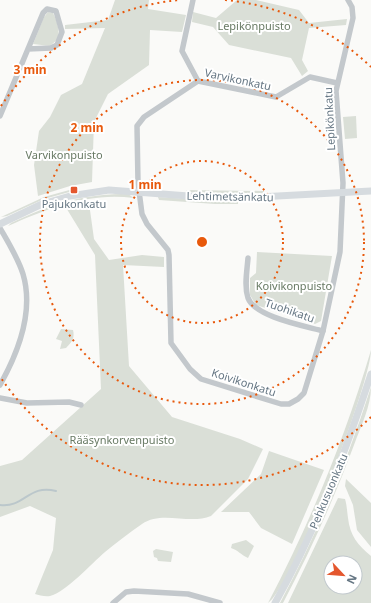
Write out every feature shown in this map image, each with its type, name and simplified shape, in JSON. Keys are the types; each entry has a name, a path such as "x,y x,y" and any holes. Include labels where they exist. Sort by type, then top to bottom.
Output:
{"street":[{"path":"193,0 182,51 198,81"},
{"name":"Lepikönkatu","path":"343,192 336,95 337,83 353,18 352,7 348,0"},
{"path":"0,116 43,13 47,9 56,11 62,32 58,45 51,48 28,49"},
{"name":"Varvikonkatu","path":"139,191 137,151 138,122 198,81 276,97 308,77 337,83"},
{"name":"Lehtimetsänkatu","path":"0,224 42,204 70,196 109,190 139,191 202,197 238,198 371,191"},
{"name":"Koivikonkatu","path":"139,191 143,218 168,250 172,345 198,377 281,404 289,404 298,399 304,393 323,331 340,252 343,192"},
{"path":"0,228 22,274 26,306 20,338 0,385"},
{"name":"Tuohikatu","path":"248,258 247,292 253,305 260,311 270,315 323,331"},
{"name":"Pehkusuonkatu","path":"275,603 304,548 327,496 354,427 371,374"},
{"path":"0,398 27,403 69,402 81,405"},
{"path":"114,603 126,592 134,591 188,594 220,603"}],"green space":[{"name":"Varvikonpuisto","path":"115,0 149,0 148,9 186,15 182,32 150,30 149,65 108,94 94,122 92,182 70,186 38,196 34,165 39,131 50,117 61,95 82,84 105,28 65,29 65,25 108,20"},
{"name":"Lepikönpuisto","path":"237,0 256,0 299,10 309,23 347,19 346,25 309,28 302,60 308,71 302,76 291,58 229,45 213,27 192,22 193,12 216,18"},
{"path":"48,12 53,13 56,19 59,36 58,39 50,46 33,44 44,17"},
{"path":"356,116 357,138 345,139 343,117"},
{"path":"73,189 73,191 44,199 7,216 1,217 44,197"},
{"path":"186,190 264,191 264,193 245,195 187,192"},
{"path":"128,194 134,198 101,197 85,199 39,213 8,226 11,223 38,211 64,202 91,196"},
{"path":"158,197 238,202 238,204 159,200"},
{"name":"Rääsynkorvenpuisto","path":"89,203 94,239 109,260 142,255 164,257 164,267 123,265 129,366 172,417 240,439 263,449 248,479 211,516 194,519 158,518 150,520 142,524 114,545 64,589 50,596 44,596 35,594 53,550 56,518 30,506 0,517 0,466 22,460 101,389 95,255 65,206"},
{"name":"Koivikonpuisto","path":"257,252 332,256 321,321 315,324 256,305 250,295 250,278 256,273"},
{"path":"61,329 73,330 74,335 66,348 60,349 62,341 56,339"},
{"path":"371,350 368,370 345,440 311,525 279,589 268,603 299,541 326,479 350,415"},
{"path":"371,387 371,394 365,416 330,505 293,584 283,603 280,603 319,524 352,443"},
{"path":"269,451 324,470 292,544 261,528 249,512 221,512 261,474"},
{"path":"346,479 371,503 371,547 357,530 353,505 345,486"},
{"path":"338,498 345,499 349,524 355,540 371,556 371,603 288,603"},
{"path":"246,540 254,546 248,558 231,548 232,544"},
{"path":"156,549 173,552 171,562 158,561 157,558 154,557 153,551"}],"waterway":[{"path":"0,505 15,503 39,491 56,491"}],"place":[{"name":"Pajukonkatu","path":"74,190"}]}
